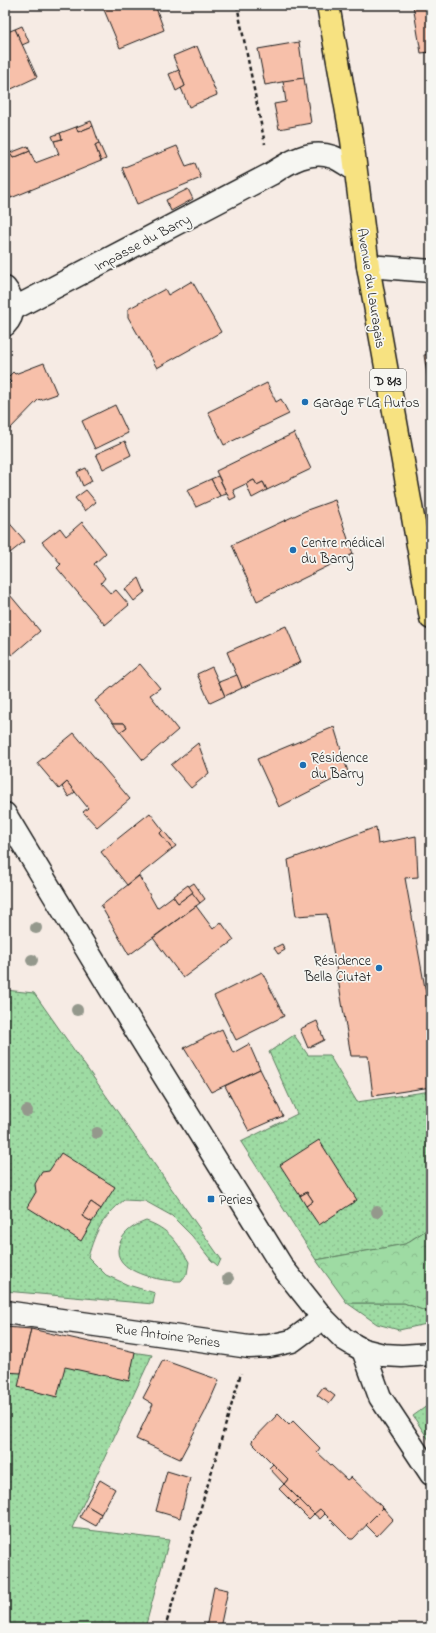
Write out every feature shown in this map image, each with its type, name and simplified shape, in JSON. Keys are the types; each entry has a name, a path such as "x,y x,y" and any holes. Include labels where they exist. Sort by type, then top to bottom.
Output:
{"main road":[{"name":"Avenue du Lauragais","path":"328,5 352,140 368,266 431,618"}],"street":[{"name":"Impasse du Barry","path":"9,317 271,174 289,161 320,154 334,157 355,170"},
{"path":"368,266 431,271"},
{"path":"5,288 11,295 9,317"},
{"path":"5,814 283,1268 323,1318 344,1339 363,1350 383,1355 402,1356 431,1354"},
{"name":"Rue Antoine Peries","path":"5,1312 249,1347 269,1346 292,1341 323,1318"},
{"path":"363,1350 380,1397 431,1474"}],"path":[{"path":"238,5 271,174"},
{"path":"165,1628 249,1347"}],"green space":[{"path":"5,990 34,993 221,1259 218,1266 172,1216 145,1201 124,1200 110,1213 101,1225 94,1239 88,1257 106,1275 128,1285 155,1293 153,1304 5,1291"},
{"path":"294,1035 308,1055 329,1055 357,1102 431,1091 431,1227 405,1244 316,1260 241,1142 297,1114 269,1052"},
{"path":"146,1221 167,1232 189,1262 187,1274 181,1281 162,1280 140,1274 130,1269 122,1262 118,1254 121,1240 126,1233 137,1225"},
{"path":"431,1227 431,1313 404,1303 347,1303 316,1260 405,1244"},
{"path":"347,1303 404,1303 431,1313 431,1323 399,1330 377,1324"},
{"path":"5,1333 152,1355 72,1528 169,1540 145,1628 5,1628"},
{"path":"431,1403 431,1443 413,1416"}],"building":[{"path":"102,5 155,5 164,30 120,48"},
{"path":"413,5 431,5 431,52 421,53"},
{"path":"22,26 29,42 22,45 15,29"},
{"path":"15,29 37,77 5,92 5,33"},
{"path":"299,42 304,78 265,85 258,49"},
{"path":"197,46 217,95 189,107 181,88 185,86 173,56"},
{"path":"179,70 185,86 176,91 169,74"},
{"path":"304,78 311,123 279,129 274,104 286,102 283,81"},
{"path":"91,121 93,126 78,132 76,127"},
{"path":"93,126 99,143 95,145 101,161 11,198 5,185 5,148 8,146 13,158 30,151 35,163 59,154 54,141 62,139 60,133 76,127 78,132"},
{"path":"60,133 62,139 54,141 52,136"},
{"path":"99,143 106,159 101,161 95,145"},
{"path":"28,146 30,151 13,158 10,153"},
{"path":"177,146 186,166 195,163 201,178 137,204 122,168"},
{"path":"5,185 11,198 6,200 5,199"},
{"path":"188,189 193,199 171,211 166,200"},
{"path":"192,281 221,332 157,368 128,317 128,309 165,289 168,295"},
{"path":"431,354 431,399 424,355"},
{"path":"44,363 57,394 40,400 39,399 7,432 5,430 5,387 11,382 7,378 13,372 15,374"},
{"path":"267,383 276,402 281,399 289,414 224,445 208,412"},
{"path":"115,405 128,433 95,449 82,421"},
{"path":"294,433 311,469 267,490 263,482 257,485 254,480 233,490 236,497 230,500 216,471"},
{"path":"125,441 131,455 103,469 96,454"},
{"path":"86,468 92,481 83,486 77,472"},
{"path":"218,476 227,494 220,496 211,479"},
{"path":"211,479 220,496 196,507 187,490"},
{"path":"254,480 257,485 263,482 267,490 252,498 246,484"},
{"path":"86,490 96,502 85,511 75,498"},
{"name":"Centre médical du Barry","path":"335,500 353,554 257,601 232,545 307,510"},
{"path":"5,518 25,541 5,557"},
{"path":"82,522 106,553 94,564 105,578 101,583 111,594 116,590 129,605 105,625 57,568 61,564 42,542 60,528 66,536"},
{"path":"139,578 145,592 134,601 125,589"},
{"path":"5,589 40,631 12,655 5,647"},
{"path":"286,626 301,662 242,688 227,652"},
{"path":"140,664 160,688 150,695 178,730 143,760 120,732 127,727 124,723 113,723 95,701"},
{"path":"212,667 225,696 210,703 197,674"},
{"path":"237,675 242,688 225,696 219,682"},
{"path":"113,723 124,723 127,727 120,732"},
{"name":"Résidence du Barry","path":"334,727 348,772 279,807 257,759"},
{"path":"74,733 130,799 97,827 83,812 88,808 67,782 59,789 37,763"},
{"path":"198,743 209,773 191,788 171,765"},
{"path":"67,782 75,792 69,797 62,787"},
{"path":"150,813 163,830 160,833 172,849 127,885 101,852"},
{"name":"Résidence Bella Ciutat","path":"376,827 378,844 416,836 418,877 405,878 431,1021 431,1087 373,1096 368,1056 351,1056 327,914 296,916 288,860"},
{"path":"163,830 176,846 172,849 160,833"},
{"path":"139,876 157,908 173,896 178,903 193,892 200,903 129,955 101,906"},
{"path":"194,883 205,899 200,903 188,887"},
{"path":"188,885 193,892 178,903 173,896"},
{"path":"196,906 213,929 221,922 234,940 183,978 153,938"},
{"path":"282,944 285,950 278,954 274,948"},
{"path":"262,972 284,1016 236,1040 214,996"},
{"path":"317,1021 324,1040 308,1048 300,1029"},
{"path":"222,1029 233,1053 249,1044 260,1069 211,1092 184,1048"},
{"path":"260,1069 283,1116 249,1131 225,1086"},
{"path":"319,1140 357,1200 319,1225 306,1206 313,1201 307,1192 300,1196 280,1165"},
{"path":"61,1153 115,1187 101,1209 91,1202 82,1216 92,1222 81,1241 27,1207 36,1192 35,1184 42,1172 49,1171"},
{"path":"307,1192 313,1201 306,1206 300,1196"},
{"path":"91,1202 101,1209 92,1222 82,1216"},
{"path":"5,1327 31,1329 21,1373 5,1372"},
{"path":"31,1329 135,1352 129,1381 65,1367 57,1397 18,1387"},
{"path":"163,1360 219,1380 205,1412 180,1459 136,1439 153,1404 143,1398"},
{"path":"323,1387 335,1396 329,1404 317,1395"},
{"path":"278,1414 289,1425 293,1421 320,1448 317,1452 347,1480 351,1477 383,1508 353,1539 350,1539 320,1509 314,1514 284,1484 288,1479 252,1443 252,1441"},
{"path":"273,1464 288,1479 284,1484 269,1468"},
{"path":"167,1471 190,1478 180,1518 156,1511"},
{"path":"100,1480 115,1489 101,1514 86,1505"},
{"path":"284,1484 299,1499 294,1504 279,1489"},
{"path":"299,1499 314,1514 309,1519 294,1504"},
{"path":"86,1505 101,1514 96,1526 80,1517"},
{"path":"383,1508 393,1519 377,1536 366,1525"},
{"path":"320,1509 325,1514 320,1519 314,1514"},
{"path":"214,1587 228,1590 220,1628 206,1628"}],"place":[{"name":"Garage FLG Autos","path":"305,402"},
{"name":"Centre médical du Barry","path":"293,550"},
{"name":"Résidence du Barry","path":"303,765"},
{"name":"Résidence Bella Ciutat","path":"379,968"},
{"name":"Peries","path":"211,1199"}]}
